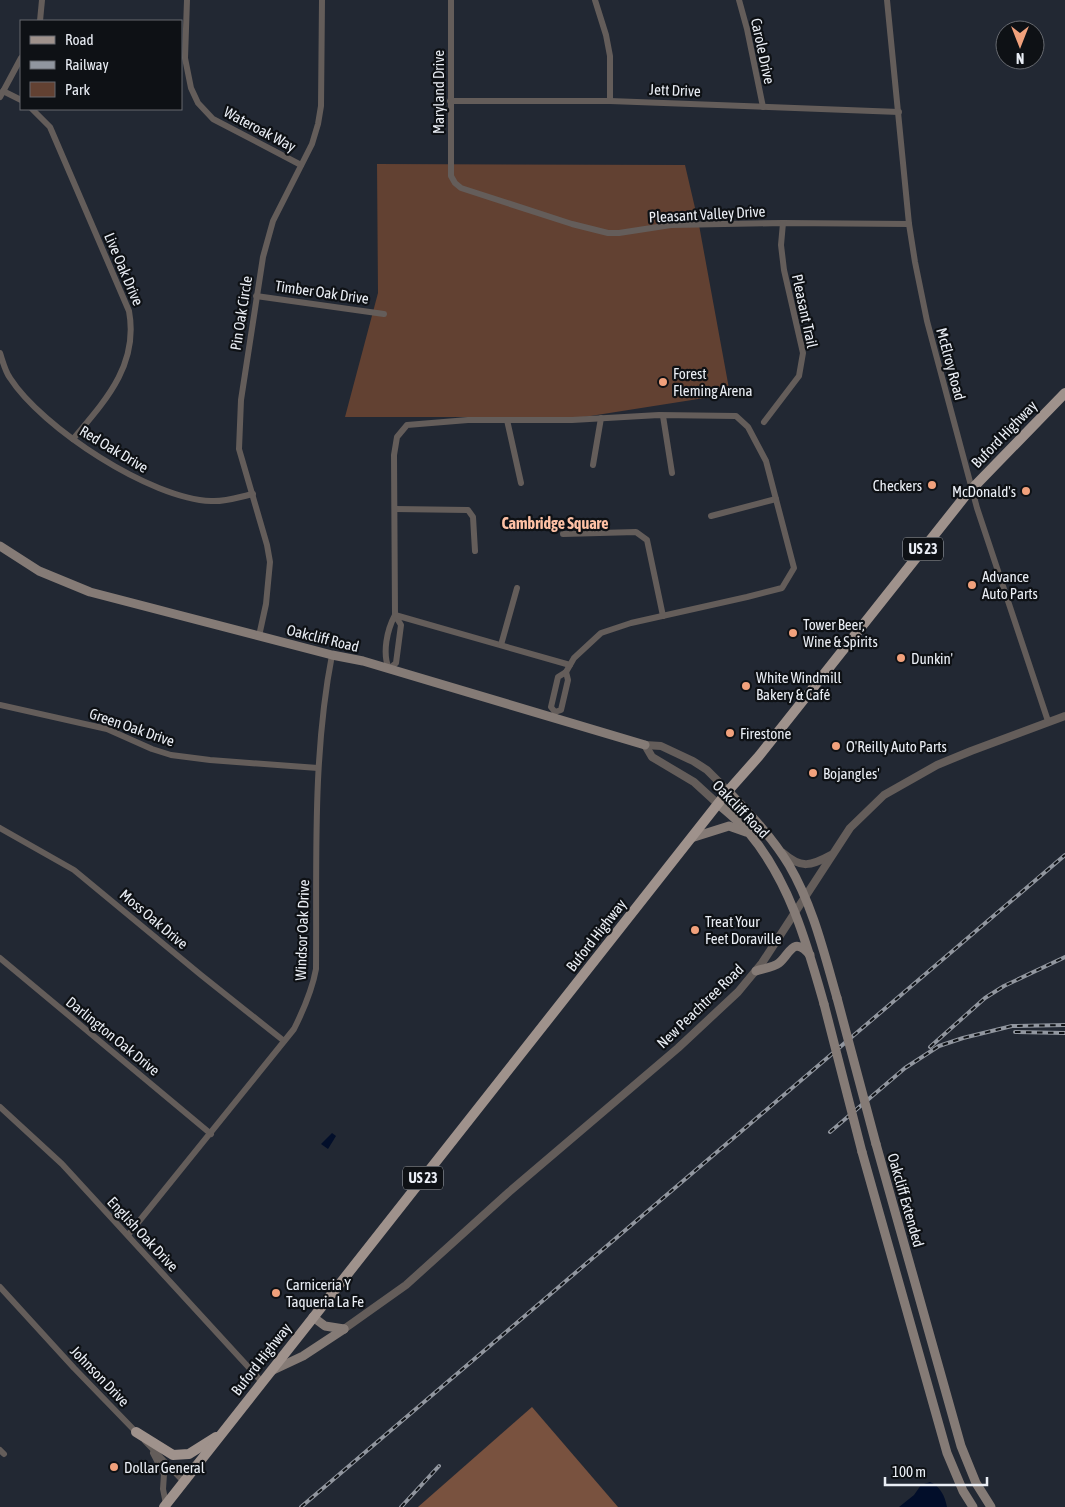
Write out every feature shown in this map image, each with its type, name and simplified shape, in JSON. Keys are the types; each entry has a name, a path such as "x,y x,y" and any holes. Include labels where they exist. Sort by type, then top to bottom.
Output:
{"main road":[{"name":"Buford Highway","path":"165,1505 728,791 764,749 972,489 1065,393"},
{"name":"Oakcliff Road","path":"0,546 39,571 90,592 389,669 554,715 619,738 646,745"},
{"name":"Oakcliff Road","path":"728,791 762,827 777,847 789,865 804,897"},
{"name":"Oakcliff Road","path":"718,804 749,833 764,852 788,895 794,912"},
{"path":"691,838 728,826 749,833"},
{"name":"Oakcliff Extended","path":"804,897 814,920 837,998 961,1446 976,1483 991,1507"},
{"name":"Oakcliff Extended","path":"794,912 810,954 862,1152 947,1454 973,1507"},
{"path":"756,971 778,964 790,948 795,946 803,948 810,954"},
{"path":"313,1317 325,1326 344,1329"},
{"path":"271,1372 303,1356 344,1329"},
{"path":"136,1432 173,1455 189,1454 223,1433"}],"street":[{"path":"40,20 42,0"},
{"name":"Wateroak Way","path":"187,0 185,58 192,88 198,103 213,119 301,165"},
{"name":"Pin Oak Circle","path":"259,636 266,604 270,562 267,545 239,449 241,400 256,296 263,257 273,221 312,144 318,124 321,106 322,0"},
{"name":"Maryland Drive","path":"451,0 451,176 455,183"},
{"path":"595,0 606,35 610,56 610,101"},
{"name":"Carole Drive","path":"739,0 747,29 763,108"},
{"name":"McElroy Road","path":"887,0 909,224 927,321 972,489 1048,721"},
{"path":"20,60 2,94 20,100"},
{"name":"Jett Drive","path":"450,101 610,101 899,112"},
{"name":"Live Oak Drive","path":"33,110 50,127 129,311 131,323 129,354 124,370 100,407 73,439"},
{"name":"Pleasant Valley Drive","path":"455,183 462,188 491,198 572,224 608,233 671,225 783,223 909,224"},
{"name":"Pleasant Trail","path":"764,422 799,376 803,353 784,270 781,245 783,223"},
{"name":"Timber Oak Drive","path":"256,296 384,314"},
{"name":"Red Oak Drive","path":"0,353 9,377 35,406 73,439 127,474 163,491 210,501 222,501 252,494"},
{"path":"663,416 672,473"},
{"path":"395,615 401,625 396,663 389,669 385,660 389,626 395,615 394,455 397,437 407,425 468,420 736,416 748,427 766,461 794,568 788,580 782,588 631,623 601,633 574,658 566,672 558,677 551,707 554,715 560,710 568,680 566,672"},
{"path":"593,465 601,418"},
{"path":"507,420 521,483"},
{"path":"712,516 776,499"},
{"path":"395,509 468,510 473,517 475,551"},
{"path":"562,534 636,532 647,540 663,616"},
{"path":"501,644 517,588"},
{"path":"395,615 570,664"},
{"name":"Windsor Oak Drive","path":"128,1235 294,1029 304,1011 313,987 316,969 318,768 324,695 332,655"},
{"name":"Green Oak Drive","path":"0,705 107,729 152,749 171,755 210,760 318,768"},
{"name":"New Peachtree Road","path":"344,1329 406,1285 509,1192 678,1048 738,992 756,971 850,828 884,795 938,765 1065,716"},
{"name":"Oakcliff Road","path":"718,804 694,782 652,758 646,745 661,746 693,761 707,770 728,791"},
{"name":"Moss Oak Drive","path":"0,828 74,870 284,1041"},
{"path":"777,847 794,862 804,864 818,862 833,854"},
{"name":"Darlington Oak Drive","path":"0,958 210,1134"},
{"name":"English Oak Drive","path":"0,1107 62,1164 263,1383"},
{"name":"Johnson Drive","path":"0,1286 74,1368 184,1482"},
{"path":"149,1446 164,1474 165,1505"}],"green space":[{"path":"377,164 685,165 699,225 730,394 584,417 345,417 378,293"}],"shaded area":[{"path":"532,1407 618,1507 418,1507"}],"water":[{"path":"332,1133 336,1136 328,1149 321,1144"},
{"path":"930,1482 942,1492 947,1507 899,1507 914,1495 921,1485"}],"railway":[{"path":"301,1507 1065,855"},
{"path":"930,1047 985,998 1004,986 1065,957"},
{"path":"830,1132 905,1068 939,1046 1012,1026 1065,1025"},
{"path":"1015,1032 1065,1033"},
{"path":"401,1507 439,1466"}],"place":[{"name":"Forest Fleming Arena","path":"663,382"},
{"name":"Checkers","path":"932,485"},
{"name":"McDonald's","path":"1026,491"},
{"name":"Advance Auto Parts","path":"972,585"},
{"name":"Tower Beer, Wine & Spirits","path":"793,633"},
{"name":"Dunkin'","path":"901,658"},
{"name":"White Windmill Bakery & Café","path":"746,686"},
{"name":"Firestone","path":"730,733"},
{"name":"O'Reilly Auto Parts","path":"836,746"},
{"name":"Bojangles'","path":"813,773"},
{"name":"Treat Your Feet Doraville","path":"695,930"},
{"name":"Carniceria Y Taqueria La Fe","path":"276,1293"},
{"name":"Dollar General","path":"114,1467"}],"district":[{"name":"Cambridge Square","path":"555,523"}]}
